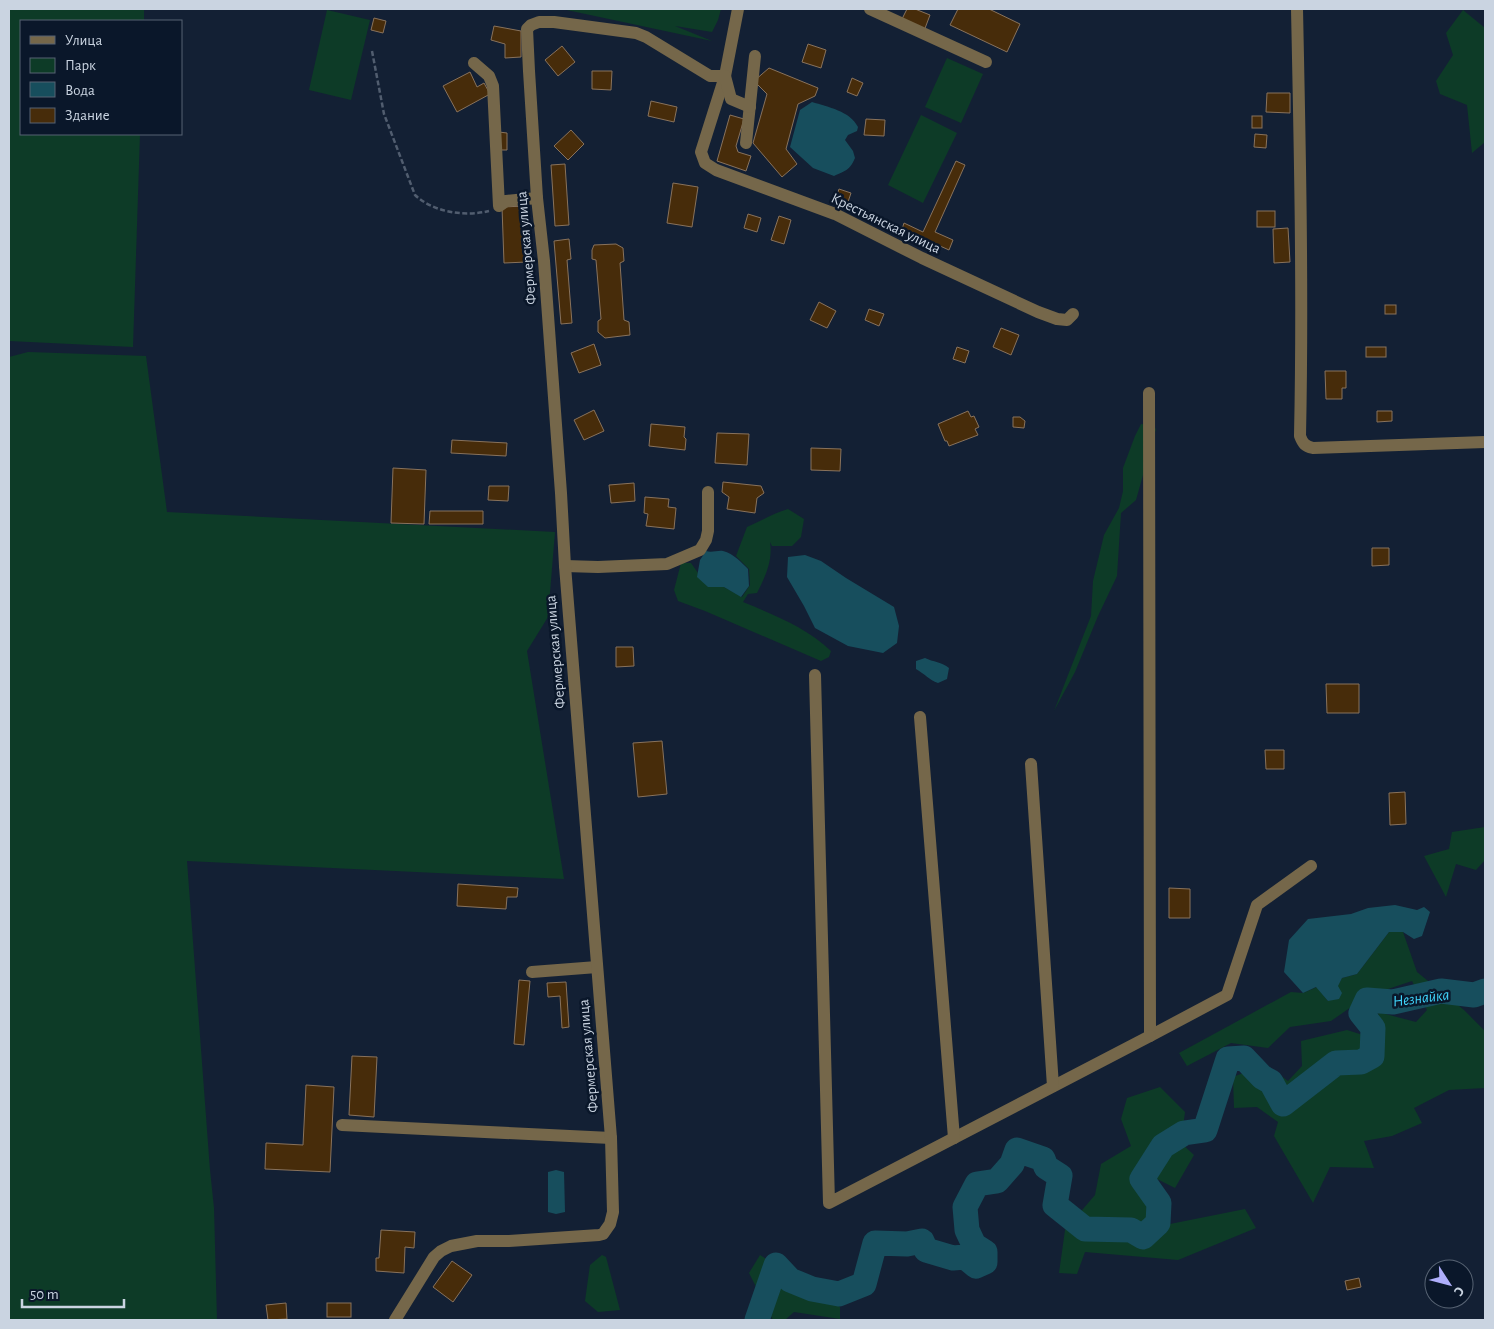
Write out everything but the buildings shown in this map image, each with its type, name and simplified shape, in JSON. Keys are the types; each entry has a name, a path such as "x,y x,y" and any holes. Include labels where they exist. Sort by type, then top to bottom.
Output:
{"street":[{"path":"738,9 725,76 731,99 750,106"},
{"path":"870,9 986,62"},
{"path":"1297,9 1302,336 1300,436 1302,443 1307,447 1313,448 1485,442"},
{"name":"Фермерская улица","path":"395,1320 434,1257 451,1246 477,1241 590,1237 603,1234 610,1224 614,1212 611,1138 565,566 562,493 545,271 537,198 527,30 531,25 538,22 554,22 636,33 646,37 710,76 725,76"},
{"path":"746,143 755,56"},
{"path":"474,63 489,76 494,86 499,206"},
{"name":"Крестьянская улица","path":"725,76 701,152 705,163 716,170 835,214 922,258 1057,320 1067,320 1073,314"},
{"path":"499,206 506,201 537,198"},
{"path":"1148,393 1150,1036"},
{"path":"565,566 598,567 667,564 700,550 706,540 708,531 708,492"},
{"path":"815,675 829,1203 1228,995 1257,905 1311,866"},
{"path":"920,718 954,1138"},
{"path":"1031,764 1053,1086"},
{"path":"532,972 597,967"},
{"path":"342,1125 611,1138"}],"path":[{"path":"372,50 384,114 415,194 423,202 434,207 462,213 491,211 499,206"}],"green space":[{"path":"9,9 144,9 144,20 20,20 20,135 140,135 133,347 9,341"},
{"path":"562,9 721,9 712,32 675,26 712,41"},
{"path":"327,10 370,20 351,100 309,90"},
{"path":"1463,10 1485,28 1485,142 1472,153 1467,105 1440,94 1436,81 1453,55 1446,33"},
{"path":"947,58 983,74 961,123 925,107"},
{"path":"921,115 957,133 923,203 888,185"},
{"path":"28,352 146,356 167,512 555,532 548,617 527,651 564,879 187,861 214,1208 217,1320 9,1320 9,357"},
{"path":"1141,424 1152,425 1156,429 1136,500 1121,513 1117,576 1075,672 1054,711 1091,616 1093,581 1104,535 1119,508 1123,491 1123,468"},
{"path":"788,509 804,519 801,537 792,546 772,546 770,542 771,549 768,569 763,581 757,593 748,594 743,602 789,622 811,635 831,651 829,657 821,661 678,601 674,590 681,563 691,563 708,587 724,587 742,597 750,585 749,569 736,556 747,527"},
{"path":"1485,827 1485,860 1476,870 1456,864 1446,897 1424,856 1449,849 1452,832"},
{"path":"1389,932 1403,932 1417,972 1464,1010 1485,1031 1485,1088 1449,1090 1414,1108 1422,1123 1392,1136 1364,1141 1374,1168 1330,1167 1313,1203 1274,1136 1278,1122 1257,1107 1234,1108 1233,1077 1265,1064 1288,1081 1302,1066 1301,1041 1347,1030 1382,1041 1378,1012 1416,1022 1427,1010 1412,981 1367,996 1331,1021 1290,1027 1268,1048 1231,1043 1187,1066 1179,1053 1291,992 1303,993 1317,987 1328,1001 1342,978 1357,974"},
{"path":"1160,1087 1185,1112 1181,1143 1194,1155 1175,1188 1157,1179 1170,1224 1245,1209 1256,1228 1178,1260 1085,1252 1077,1274 1059,1273 1065,1230 1095,1195 1101,1164 1131,1146 1121,1119 1127,1098"},
{"path":"602,1255 606,1257 620,1310 598,1312 585,1301 590,1265"},
{"path":"760,1255 840,1307 840,1319 794,1312 785,1320 773,1320 749,1273"}],"water":[{"path":"812,102 844,113 858,127 857,131 848,135 845,140 853,151 855,158 847,170 834,176 813,168 790,147 800,110"},
{"path":"706,551 727,552 737,558 748,569 749,586 741,597 724,587 708,587 697,577 700,560"},
{"path":"805,555 821,561 894,607 899,626 897,643 883,653 848,646 815,628 787,577 788,557"},
{"path":"925,658 949,668 947,679 938,683 916,669 916,661"},
{"path":"1395,905 1417,910 1424,907 1430,912 1422,936 1414,939 1403,932 1389,932 1357,974 1342,978 1338,986 1342,993 1339,999 1328,1001 1316,987 1303,993 1284,972 1289,940 1308,919 1351,914 1368,908"},
{"path":"556,1170 564,1172 565,1212 556,1214 548,1212 548,1172"}],"waterway":[{"name":"Незнайка","path":"757,1320 776,1265 790,1280 812,1289 839,1294 864,1284 875,1243 907,1244 922,1241 926,1250 953,1258 965,1257 976,1266 985,1262 985,1252 974,1245 967,1230 965,1207 977,1184 997,1181 1012,1164 1017,1150 1043,1159 1046,1167 1060,1176 1055,1205 1085,1229 1131,1230 1143,1237 1158,1223 1159,1203 1142,1179 1163,1146 1184,1133 1205,1130 1228,1059 1244,1058 1262,1077 1271,1082 1283,1104 1336,1063 1361,1062 1372,1056 1373,1028 1361,1013 1367,1000 1393,1002 1441,991 1474,995 1485,991"}]}
